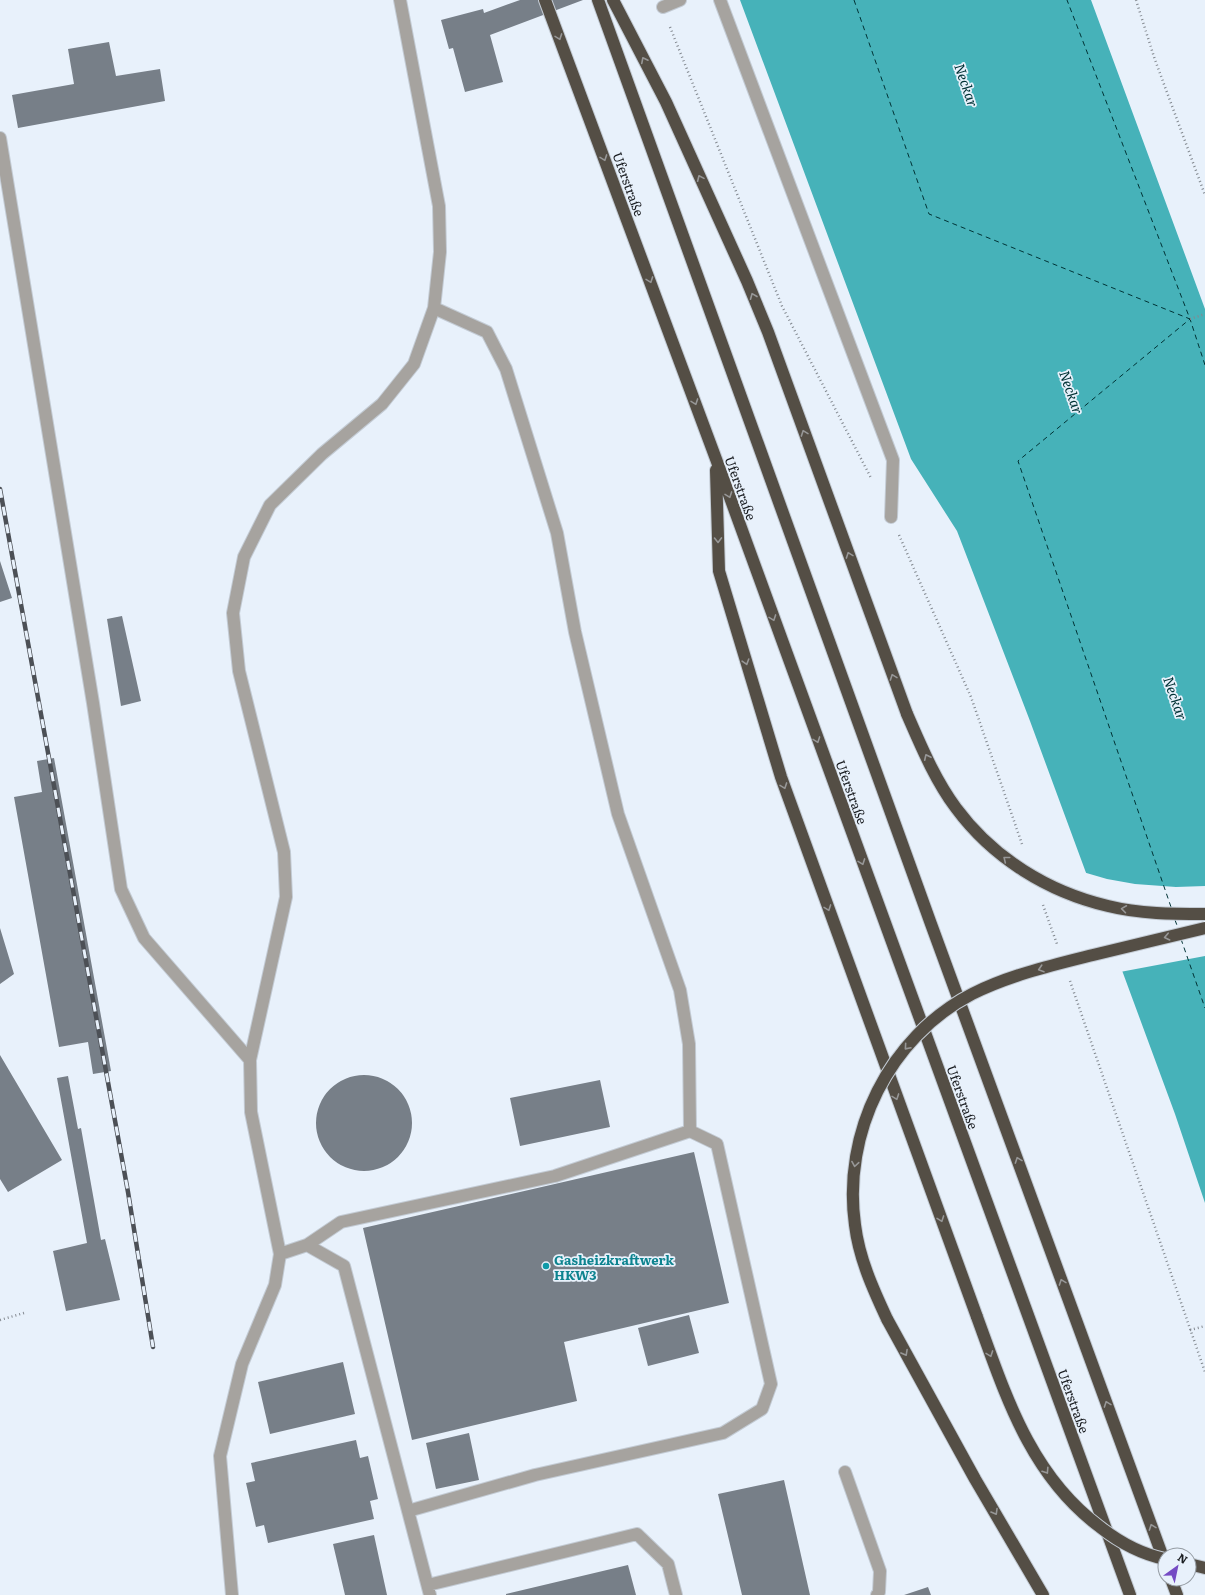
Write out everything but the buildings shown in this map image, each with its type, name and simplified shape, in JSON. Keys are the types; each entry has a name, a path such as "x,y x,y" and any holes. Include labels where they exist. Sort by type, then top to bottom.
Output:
{"highway":[{"name":"Uferstraße","path":"546,0 716,459 1130,1595"},
{"path":"598,0 931,924 1159,1547"},
{"path":"613,0 666,102 747,281 771,340 907,714 933,771 956,808 986,843 1016,867 1061,891 1108,906 1155,913 1205,914"},
{"path":"716,459 719,571 781,777 1007,1399 1030,1446 1055,1486 1072,1505 1114,1538 1136,1549 1157,1556"},
{"path":"1043,1595 975,1479 887,1319 873,1289 858,1246 854,1224 854,1175 866,1113 876,1091 895,1060 916,1036 940,1015 972,994 992,985 1048,966 1205,928"}],"lane":[{"path":"232,1595 220,1456 242,1364 275,1285 280,1254 251,1112 250,1060 286,897 284,852 239,671 233,613 244,557 270,505 322,454 382,404 414,364 434,308 440,252 439,206 400,0"},
{"path":"662,7 680,0"},
{"path":"720,0 893,460 891,517"},
{"path":"0,138 93,703 121,889 144,938 250,1060"},
{"path":"434,308 487,332 506,369 555,526 576,632 618,814 680,990 689,1044 690,1131"},
{"path":"280,1254 307,1245 341,1222 555,1176 690,1131 717,1144 771,1384 762,1409 723,1433 535,1475 408,1511"},
{"path":"307,1245 344,1266 429,1590 637,1534 668,1564 676,1595"},
{"path":"845,1472 880,1571 879,1592 877,1595"}],"path":[{"path":"1136,0 1155,60 1205,195"},
{"path":"662,7 782,306 873,482"},
{"path":"1190,319 1205,314"},
{"path":"0,1320 24,1313"},
{"path":"1190,1330 1205,1326"}],"water":[{"name":"Neckar","path":"740,0 1091,0 1205,309 1205,1203 1175,1114 1030,721 957,531 911,459"}],"pier":[{"path":"1083,872 1107,879 1135,884 1176,887 1205,886 1205,956 1120,972"}],"ferry route":[{"path":"854,0 929,214 1190,319 1067,0"},
{"path":"1171,907 1018,461 1190,319 1205,365"},
{"path":"1175,920 1178,928"},
{"path":"1181,939 1205,1008"}],"railway":[{"path":"0,489 128,1192 153,1347"}],"place":[{"name":"Gasheizkraftwerk HKW3","path":"546,1266"}]}
